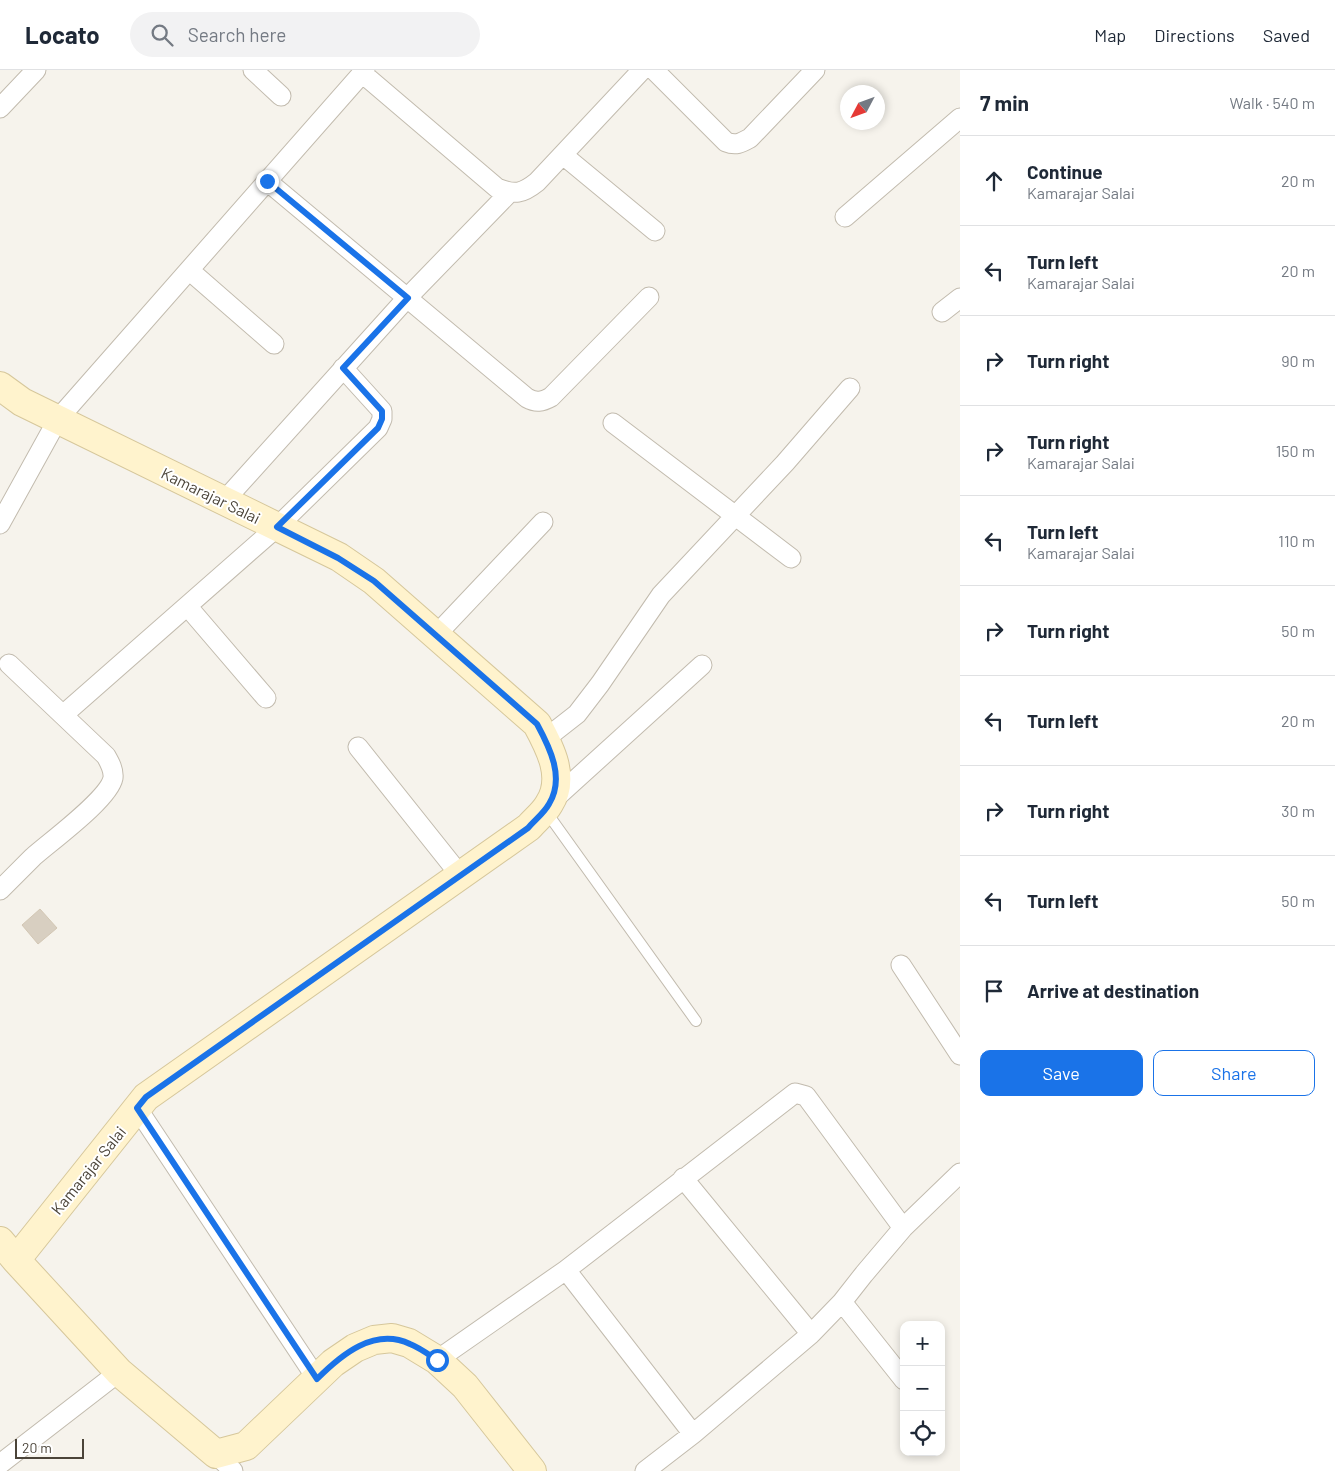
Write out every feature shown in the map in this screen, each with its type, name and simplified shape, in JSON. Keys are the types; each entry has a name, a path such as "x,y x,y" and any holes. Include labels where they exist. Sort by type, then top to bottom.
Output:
{"main road":[{"name":"Kamarajar Salai","path":"0,386 22,402 338,558 374,581 537,724 552,752 557,783 547,807 528,828 146,1097 8,1250 119,1372 225,1463 246,1446 333,1364 355,1348 374,1340 392,1338 409,1343 437,1360 465,1386 532,1471"}],"street":[{"path":"0,108 36,70"},
{"path":"253,70 281,96"},
{"path":"0,524 58,419 363,72 497,188 509,193 524,192 537,182 642,70"},
{"path":"654,70 726,142 733,145 742,143 750,138 815,70"},
{"path":"844,217 960,118"},
{"path":"563,155 656,231"},
{"path":"267,181 534,402 542,402 551,397 649,297"},
{"path":"224,501 343,368 509,193"},
{"path":"189,270 274,344"},
{"path":"942,312 960,298"},
{"path":"63,715 277,527 378,428 382,419 382,411 343,368"},
{"path":"545,739 577,714 600,684 661,594 785,463 850,388"},
{"path":"613,423 790,558"},
{"path":"436,635 543,522"},
{"path":"188,607 266,698"},
{"path":"0,890 34,856 94,804 113,778 112,768 106,756 9,664"},
{"path":"547,807 702,665"},
{"path":"358,747 460,875"},
{"path":"902,965 960,1055"},
{"path":"437,1360 566,1270 795,1093 806,1096 903,1228"},
{"path":"137,1108 317,1379"},
{"path":"646,1471 693,1434 811,1334 842,1302 903,1228 960,1173"},
{"path":"683,1178 811,1334"},
{"path":"566,1270 693,1434"},
{"path":"842,1302 900,1375"},
{"path":"0,1464 119,1372"}],"lane":[{"path":"547,807 696,1021"}],"building":[{"path":"40,909 57,928 38,944 22,925"}],"route":[{"path":"267,181 408,298 343,368 382,411 382,419 378,428 277,527 338,558 374,581 537,724 552,752 557,783 550,804 528,828 146,1097 137,1108 317,1379 333,1364 355,1348 374,1340 392,1338 409,1343 437,1360"}]}
